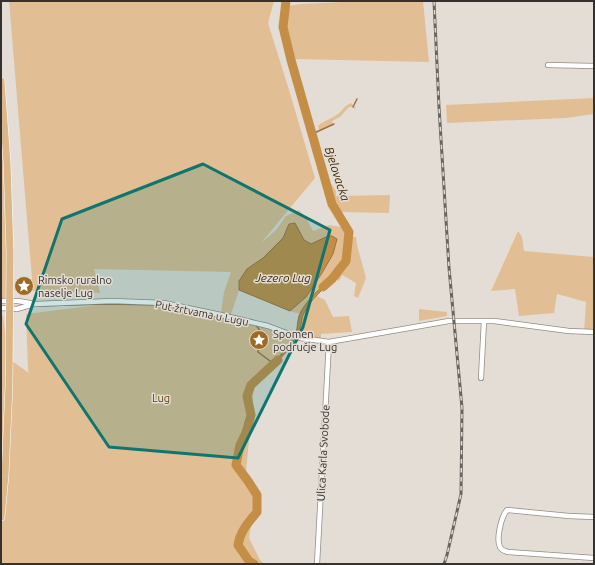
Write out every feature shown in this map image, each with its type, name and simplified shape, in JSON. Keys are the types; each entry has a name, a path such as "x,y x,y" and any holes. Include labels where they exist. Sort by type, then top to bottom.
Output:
{"main road":[{"path":"1,82 7,163 10,253 9,385 5,476 1,517"}],"street":[{"path":"548,65 594,66"},
{"name":"Put žrtvama u Lugu","path":"1,301 9,300 36,304 113,301 164,303 268,326 300,338 328,342 449,321 494,321 569,331 594,332"},
{"name":"Put žrtvama u Lugu","path":"1,308 17,309 36,304"},
{"path":"481,378 484,321"},
{"name":"Ulica Karla Svobode","path":"317,564 328,342"},
{"path":"594,517 507,510 500,521 500,547 508,552 594,558"}],"highlighted area":[{"path":"203,164 330,230 303,327 238,458 109,447 26,324 62,219"}],"green space":[{"path":"9,1 274,1 268,23 315,178 261,243 276,230 286,216 299,210 306,218 313,231 329,225 341,227 341,219 332,204 322,169 336,191 336,196 390,195 389,213 341,212 349,232 349,237 356,237 366,278 358,298 354,296 356,283 342,275 339,281 334,277 324,285 300,314 290,311 306,297 328,236 311,244 304,240 295,223 289,224 283,238 239,281 239,290 231,314 221,312 224,292 231,272 94,269 100,293 33,291"},
{"path":"363,1 423,1 429,62 293,59 285,27 288,6"},
{"path":"1,81 9,301 1,301"},
{"path":"594,98 594,114 566,118 447,123 446,105"},
{"path":"351,103 356,108 354,111 355,109 353,107 349,107 340,117 332,121 333,125 320,131 318,126 338,114"},
{"path":"518,231 522,237 524,251 594,257 594,332 584,332 586,302 557,294 554,313 519,316 515,289 491,291"},
{"path":"317,296 325,300 333,317 349,316 352,332 321,334 321,340 297,335 303,314"},
{"name":"Lug","path":"106,304 163,305 246,322 294,338 287,349 254,386 245,483 256,496 249,538 260,560 264,564 1,564 1,315 3,316 9,359 29,373 26,314"},
{"path":"419,309 447,312 447,316 419,321"}],"water":[{"name":"Jezero Lug","path":"295,223 304,240 311,244 328,236 332,236 337,239 333,254 322,273 306,297 290,311 239,290 239,281 247,269 263,258 283,238 289,224"},
{"path":"334,277 314,299 302,316 301,326 292,345 280,359 270,367 293,339 297,330 301,311 319,289"}],"waterway":[{"name":"Bjelovacka","path":"286,1 283,27 291,60 332,204 349,232 346,261 332,279 323,287"},
{"path":"353,107 357,99"},
{"path":"312,134 334,124"},
{"path":"33,306 106,304 163,305 225,318"},
{"path":"256,325 263,338 258,348 258,352 274,364"},
{"name":"Bjelovacka","path":"254,564 249,561 238,545 243,531 257,512 257,495 236,465 240,445 246,433 251,415 247,396 251,385 278,360"}],"railway":[{"path":"434,1 449,268 462,408 461,494 444,564"}],"place":[{"name":"Rimsko ruralno naselje Lug","path":"24,286"},
{"name":"Spomen područje Lug","path":"259,340"}]}
